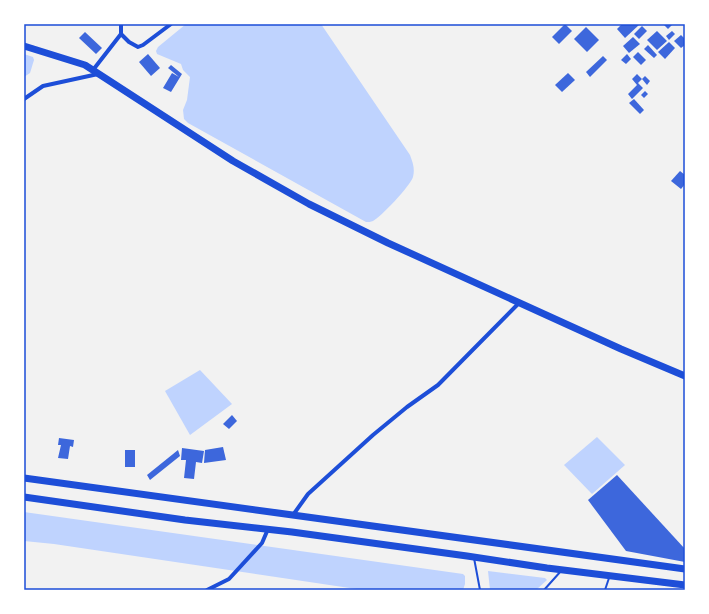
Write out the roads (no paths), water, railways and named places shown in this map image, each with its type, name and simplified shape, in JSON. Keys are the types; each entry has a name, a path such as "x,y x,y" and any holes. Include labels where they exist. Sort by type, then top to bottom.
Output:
{"highway":[{"path":"24,46 85,65 233,161 309,204 388,243 519,303 685,376"},
{"path":"24,478 685,569"},
{"path":"24,498 685,585"}],"street":[{"path":"24,99 43,86 96,72 121,34 121,24"},
{"path":"121,34 129,42 138,47 143,45 171,24"},
{"path":"293,515 308,494 373,435 407,407 438,385 519,303"},
{"path":"207,590 230,580 262,543 268,530"}],"lane":[{"path":"474,557 480,590"},
{"path":"544,590 562,570"},
{"path":"605,590 610,576"}],"water":[{"path":"186,24 321,24 410,155 414,174 407,187 377,219 366,222 188,123 184,119 183,110 187,100 190,77 183,70 181,64 157,54 156,51 158,47"},
{"path":"24,54 33,57 34,60 30,73 24,77"},
{"path":"200,370 232,404 190,435 165,391"},
{"path":"597,437 625,465 592,494 564,465"},
{"path":"24,512 463,574 465,576 465,584 463,590 363,590 54,544 24,541"},
{"path":"488,571 545,578 547,580 536,590 490,590"}]}
